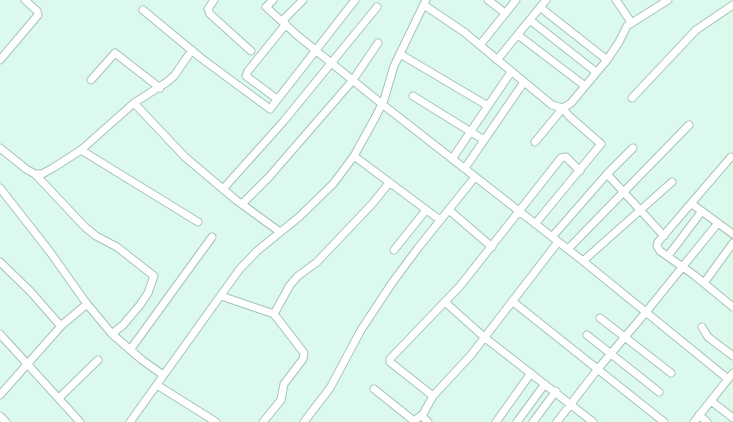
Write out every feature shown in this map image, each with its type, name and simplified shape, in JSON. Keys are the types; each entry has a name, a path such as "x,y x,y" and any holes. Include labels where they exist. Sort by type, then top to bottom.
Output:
{"street":[{"path":"0,60 38,15 37,11 25,0"},
{"path":"214,0 208,9 210,14 251,51"},
{"path":"273,0 266,7 315,50 568,249 728,379"},
{"path":"277,99 246,76 248,71 284,22 303,0"},
{"path":"143,10 192,50 270,109 355,0"},
{"path":"488,0 505,13"},
{"path":"480,45 516,0"},
{"path":"497,60 546,0"},
{"path":"616,0 631,22"},
{"path":"535,142 563,108 571,104 607,60 631,22 668,0"},
{"path":"130,422 239,270 257,251 299,217 333,184 354,156 382,104 400,54 425,2 480,45 552,105 563,108 569,116 601,142 601,146 535,224"},
{"path":"632,98 696,30 733,5"},
{"path":"223,189 377,7"},
{"path":"540,8 607,60"},
{"path":"530,20 596,72"},
{"path":"518,35 585,86"},
{"path":"242,204 269,178 353,80 378,43"},
{"path":"35,174 42,174 81,150 134,103 160,88 174,76 192,50"},
{"path":"91,80 115,53 160,88"},
{"path":"400,54 488,106"},
{"path":"452,159 511,72"},
{"path":"464,168 524,82"},
{"path":"413,96 484,140"},
{"path":"134,103 172,144 223,189 280,232"},
{"path":"568,249 689,125"},
{"path":"0,148 26,170 35,174 85,227 96,236 117,247 154,276 148,293 140,305 123,325 112,334"},
{"path":"552,237 607,174 633,148"},
{"path":"81,150 198,222"},
{"path":"354,156 440,220"},
{"path":"433,396 390,360 445,302 492,247 563,156 566,157 580,171"},
{"path":"730,157 657,246 660,251 732,303"},
{"path":"607,174 664,236"},
{"path":"304,422 330,388 361,330 392,283 475,177"},
{"path":"583,261 672,182"},
{"path":"274,314 290,285 298,276 317,262 373,203 389,183"},
{"path":"0,188 50,252 87,304 112,334 163,375"},
{"path":"692,204 733,234"},
{"path":"394,250 426,210"},
{"path":"449,210 492,247"},
{"path":"668,256 702,211"},
{"path":"557,422 597,370 718,223"},
{"path":"130,350 212,237"},
{"path":"374,389 414,421 423,414 433,396 471,355 558,242"},
{"path":"704,283 733,243"},
{"path":"0,262 30,291 62,326"},
{"path":"221,296 274,314 303,350 304,356 284,384 281,400 263,422"},
{"path":"512,301 664,422"},
{"path":"445,302 484,337 546,384 589,421"},
{"path":"0,395 62,326 87,304"},
{"path":"600,318 671,373"},
{"path":"702,327 708,337 733,356"},
{"path":"0,334 80,422"},
{"path":"587,335 659,392"},
{"path":"59,398 98,360"},
{"path":"496,422 531,373"},
{"path":"694,422 733,373"},
{"path":"518,422 546,384"},
{"path":"157,385 216,422"},
{"path":"533,422 556,392"},
{"path":"711,401 733,418"},
{"path":"423,414 423,417 428,422"},
{"path":"0,416 6,422"},
{"path":"699,416 707,422"}]}
